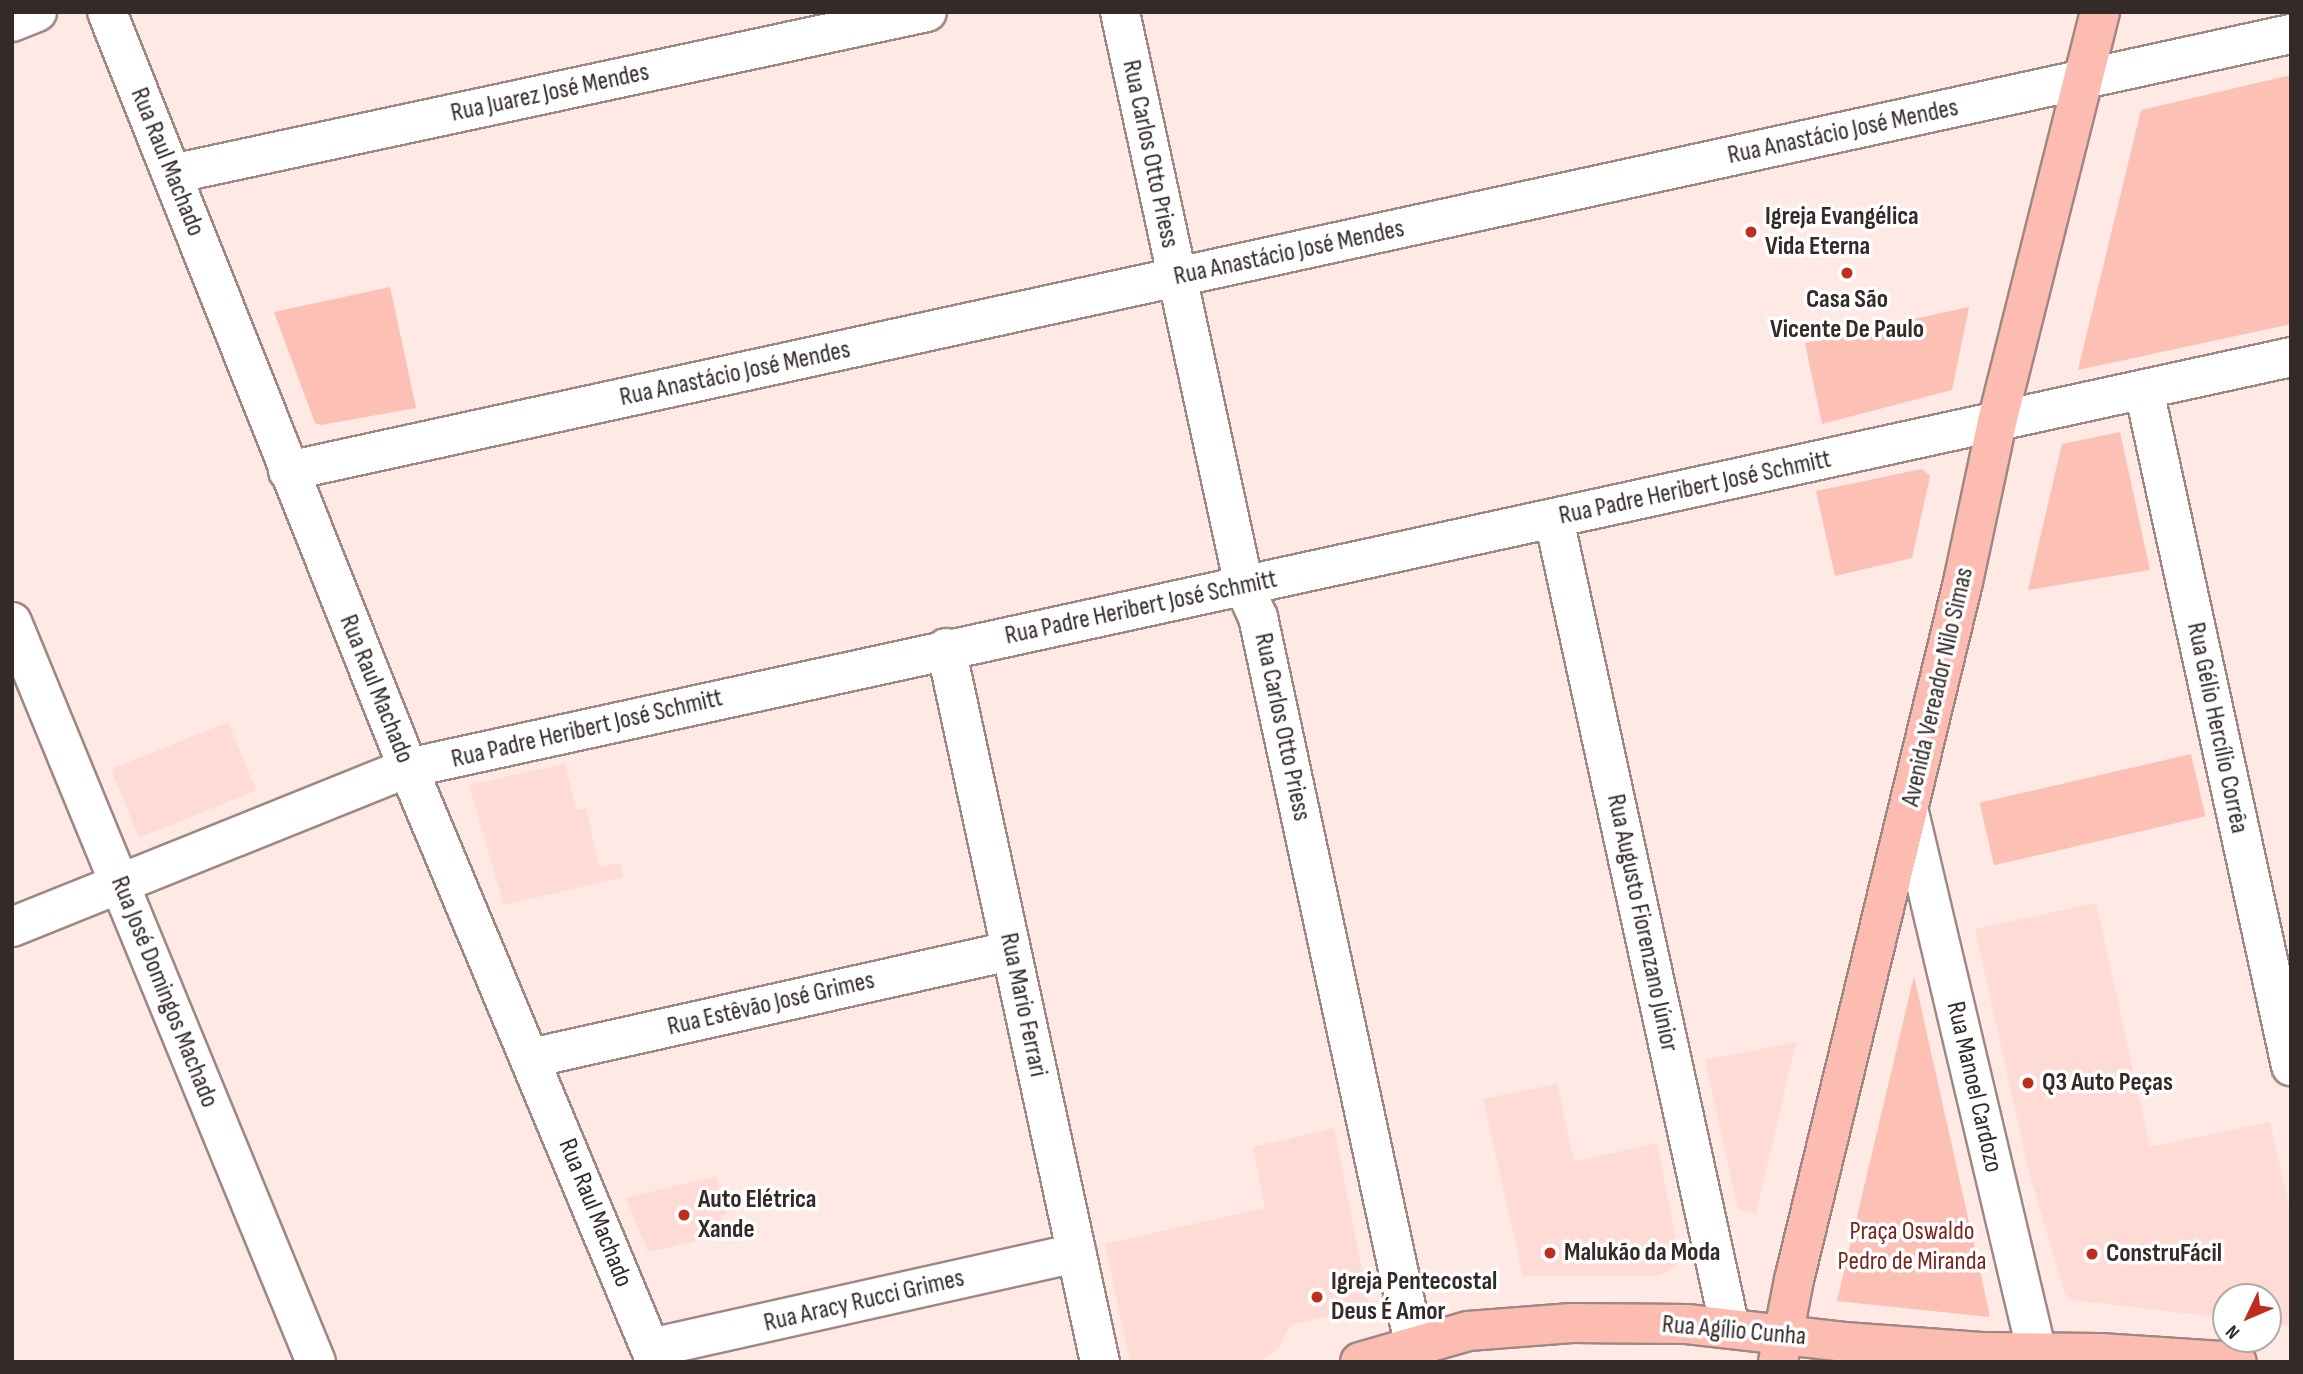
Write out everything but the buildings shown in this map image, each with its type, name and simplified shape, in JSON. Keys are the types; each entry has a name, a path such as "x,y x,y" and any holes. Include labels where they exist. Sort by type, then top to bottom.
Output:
{"main road":[{"name":"Avenida Vereador Nilo Simas","path":"1781,1348 1909,812 1997,422 2100,12"},
{"name":"Rua Agílio Cunha","path":"1360,1362 1417,1353 1468,1331 1572,1323 1730,1328 1781,1348 1985,1352 2039,1357 2237,1362"}],"street":[{"path":"12,22 37,12"},
{"name":"Rua Raul Machado","path":"107,12 408,768 654,1355"},
{"name":"Rua Juarez José Mendes","path":"172,174 927,12"},
{"name":"Rua Carlos Otto Priess","path":"1120,12 1244,586 1258,617 1417,1353"},
{"name":"Rua Anastácio José Mendes","path":"288,471 2291,34"},
{"name":"Rua Padre Heribert José Schmitt","path":"12,927 408,768 946,648 1555,519 2291,357"},
{"name":"Rua Gélio Hercílio Corrêa","path":"2144,390 2291,1066"},
{"name":"Rua Augusto Fiorenzano Júnior","path":"1555,519 1730,1328"},
{"name":"Rua José Domingos Machado","path":"12,622 316,1362"},
{"name":"Rua Mario Ferrari","path":"946,648 1100,1362"},
{"name":"Rua Manoel Cardozo","path":"1909,812 2039,1357"},
{"name":"Rua Estêvão José Grimes","path":"531,1058 1012,951"},
{"name":"Rua Aracy Rucci Grimes","path":"654,1355 1077,1253"}],"shaded area":[{"path":"228,722 256,791 139,838 111,769"},
{"path":"565,764 576,810 586,808 599,867 620,863 623,877 504,905 469,785"},
{"path":"2096,903 2150,1147 2270,1122 2291,1215 2291,1325 2282,1324 2282,1283 2212,1283 2212,1316 2072,1300 2065,1294 2029,1172 1975,929"},
{"path":"1796,1042 1756,1213 1738,1209 1705,1060"},
{"path":"1557,1084 1574,1162 1657,1143 1679,1256 1677,1264 1667,1272 1656,1276 1523,1276 1483,1099"},
{"path":"1334,1128 1368,1302 1365,1307 1291,1325 1278,1348 1260,1362 1130,1362 1105,1244 1265,1208 1253,1147"},
{"path":"716,1176 727,1214 721,1216 726,1234 648,1252 626,1198"}],"green space":[{"path":"2291,75 2291,324 2078,370 2141,110"},
{"path":"390,287 416,408 321,425 315,423 274,312"},
{"path":"1969,307 1952,390 1822,424 1805,343"},
{"path":"2120,432 2150,570 2028,590 2062,444"},
{"path":"1922,469 1930,476 1912,558 1835,576 1816,491"},
{"path":"2191,754 2205,816 1994,865 1980,803"},
{"name":"Praça Oswaldo Pedro de Miranda","path":"1914,976 1989,1312 1989,1317 1837,1301"}],"place":[{"name":"Igreja Evangélica Vida Eterna","path":"1751,232"},
{"name":"Casa São Vicente De Paulo","path":"1847,273"},
{"name":"Q3 Auto Peças","path":"2028,1083"},
{"name":"Auto Elétrica Xande","path":"684,1215"},
{"name":"Malukão da Moda","path":"1550,1253"},
{"name":"ConstruFácil","path":"2092,1254"},
{"name":"Igreja Pentecostal Deus É Amor","path":"1317,1297"}]}
